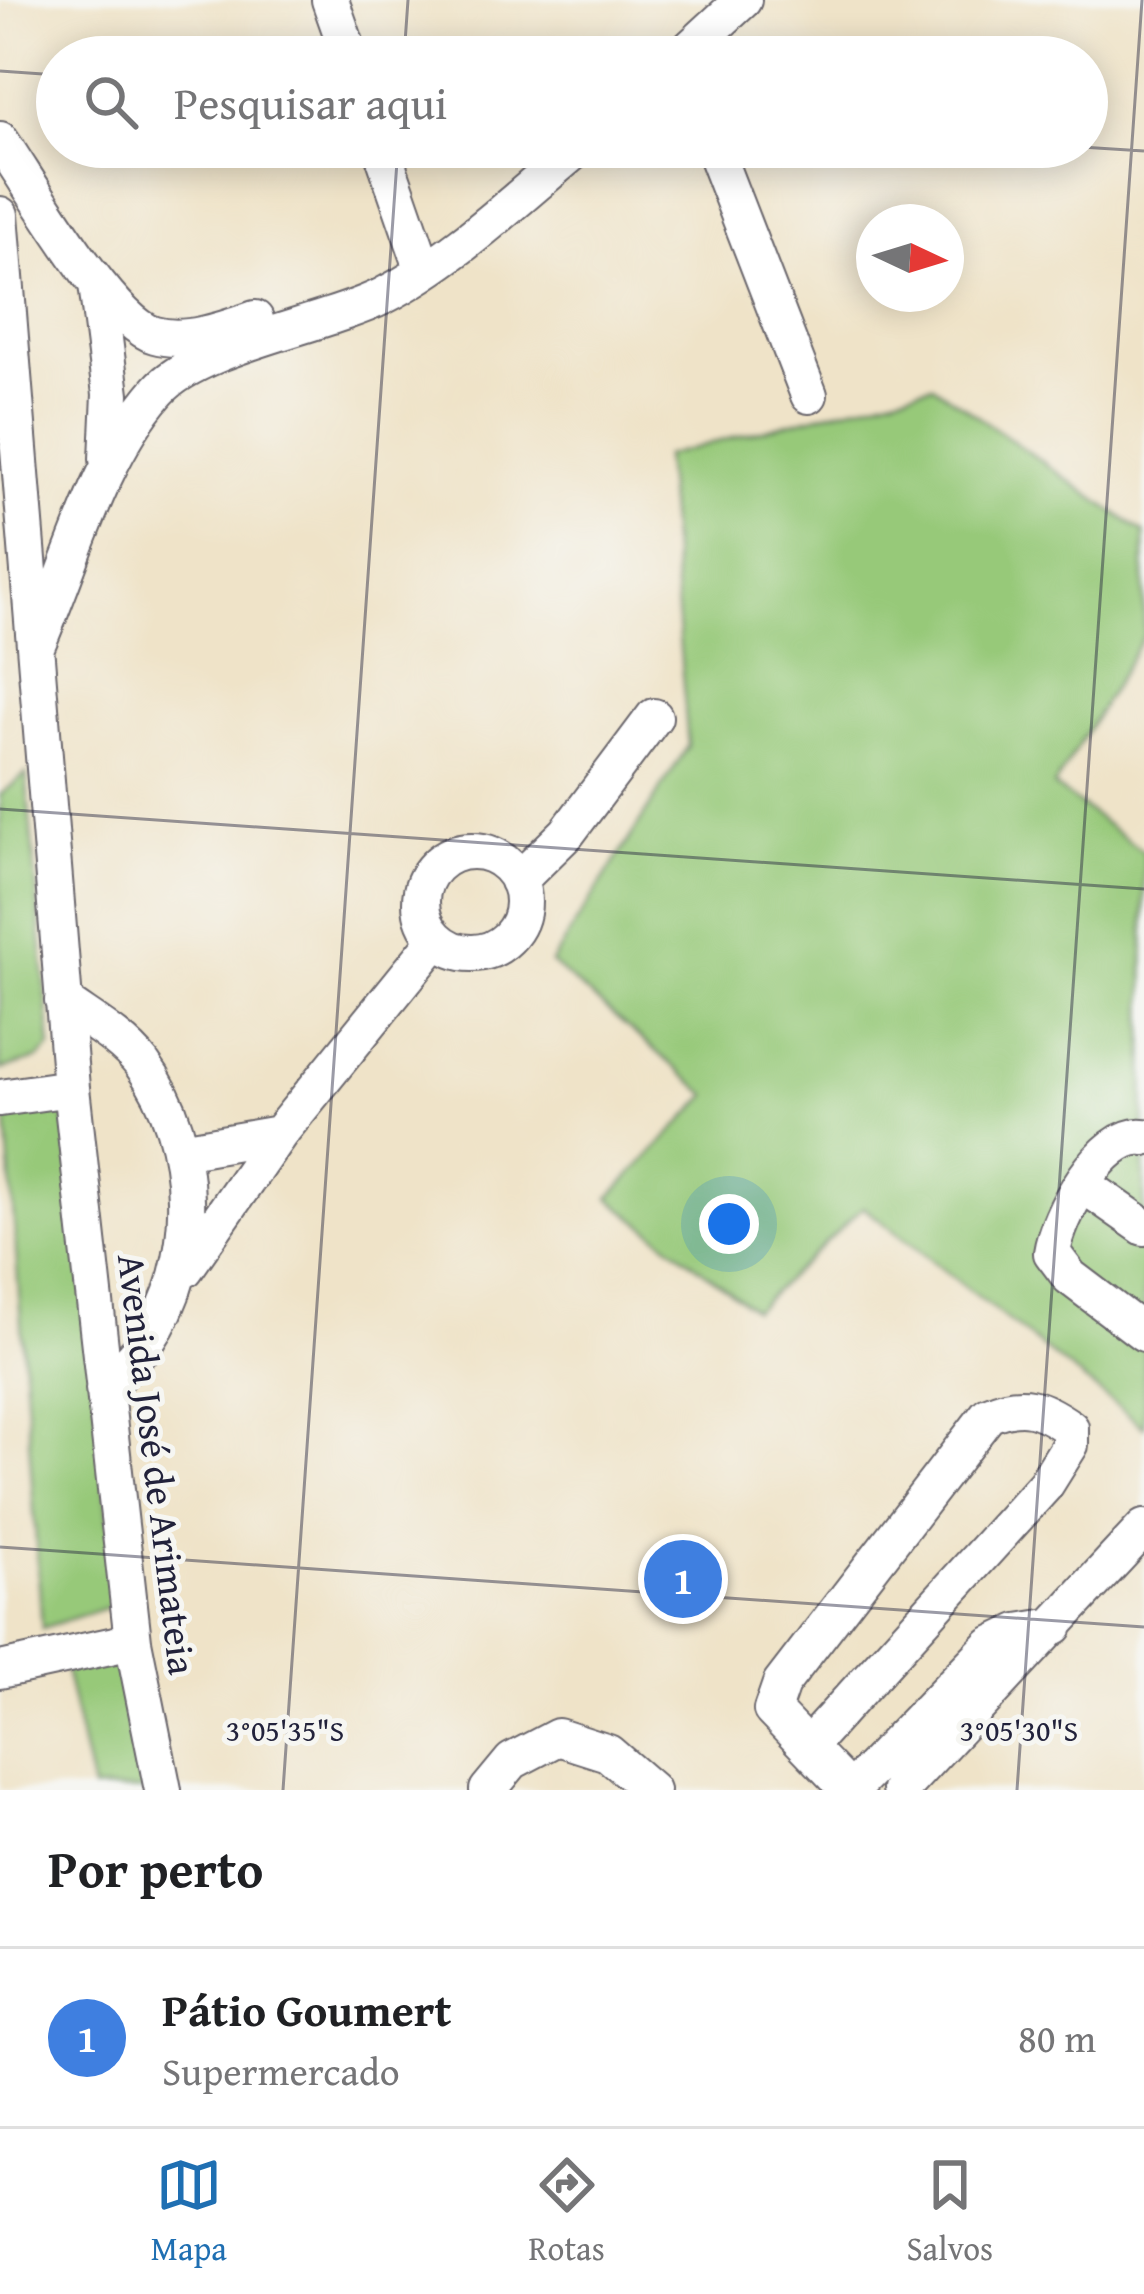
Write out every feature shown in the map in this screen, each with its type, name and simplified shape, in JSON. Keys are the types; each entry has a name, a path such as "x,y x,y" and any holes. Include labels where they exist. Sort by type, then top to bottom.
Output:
{"street":[{"path":"330,0 343,36"},
{"path":"686,36 717,0"},
{"path":"695,36 743,0"},
{"path":"0,140 97,284 147,332 168,337 211,333 420,261 550,168"},
{"path":"387,168 420,261"},
{"path":"33,653 107,470 141,410 166,383 237,349 385,295 525,168"},
{"path":"721,168 809,394"},
{"name":"Avenida José de Arimateia","path":"0,215 71,1088 133,1641 163,1790"},
{"path":"97,284 110,394 107,470"},
{"path":"518,881 566,833 655,717"},
{"path":"490,854 518,881 519,920 492,949 473,953 436,939 421,903 435,866 451,855 490,854"},
{"path":"104,1389 148,1340 176,1281 279,1134 436,939"},
{"path":"63,1001 142,1064 181,1151 188,1216 176,1281"},
{"path":"0,1098 71,1088"},
{"path":"181,1151 279,1134"},
{"path":"1144,1137 1112,1143 1055,1226 1052,1252 1070,1277 1144,1333"},
{"path":"1084,1185 1144,1226"},
{"path":"808,1746 1045,1485 1070,1444 1070,1427 1040,1407 1011,1405 988,1415 781,1684 772,1710 850,1790 991,1645 1018,1632 1055,1626"},
{"path":"900,1790 1144,1528"},
{"path":"0,1670 133,1641"},
{"path":"488,1790 512,1761 558,1737 608,1753 651,1790"}],"green space":[{"path":"933,385 1144,533 1144,635 1054,786 1144,852 1144,1427 863,1207 754,1310 609,1198 708,1095 551,963 688,746 664,456"},
{"path":"26,774 51,1047 38,1059 0,1070 0,795"},
{"path":"64,1102 118,1604 42,1628 6,1107"},
{"path":"122,1643 154,1790 92,1790 63,1660"}],"place":[{"name":"Pátio Goumert","path":"683,1579"}]}
